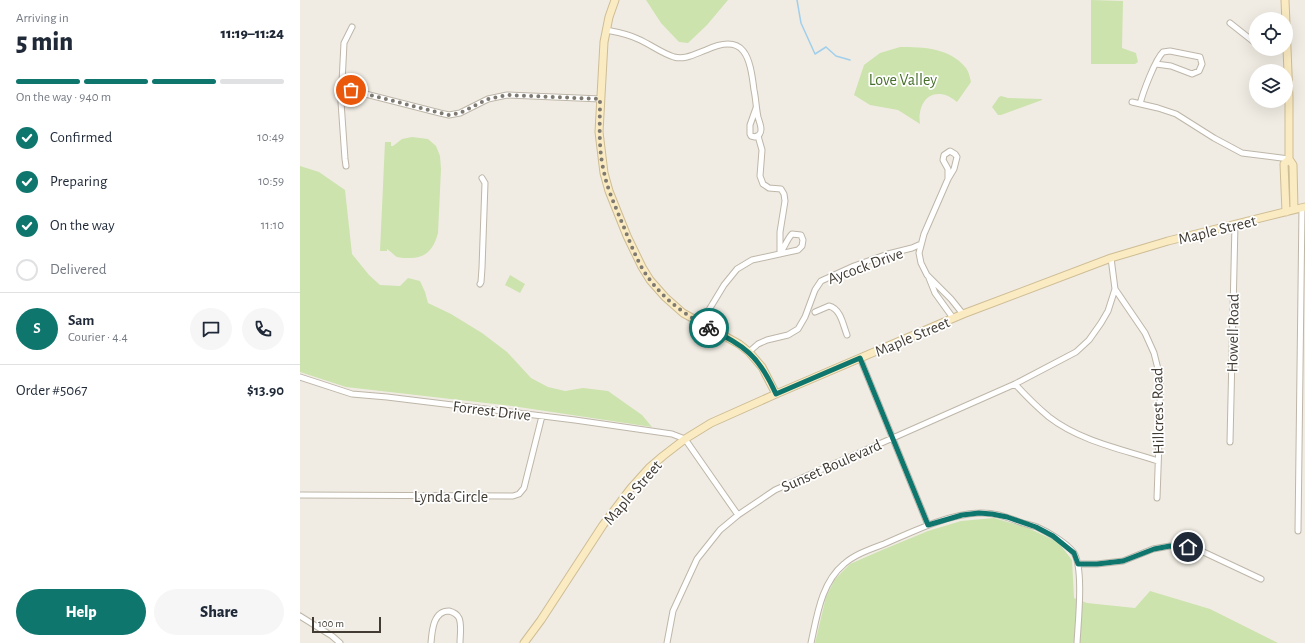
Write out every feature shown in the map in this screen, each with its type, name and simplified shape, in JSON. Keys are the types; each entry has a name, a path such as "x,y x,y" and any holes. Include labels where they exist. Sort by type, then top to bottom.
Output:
{"main road":[{"path":"615,0 606,30 600,99 599,132 604,173 609,191 630,241 650,280 665,297 683,313 739,344 749,352 762,368 776,394"},
{"path":"1285,0 1289,97 1289,159 1293,165 1300,208"},
{"path":"1286,212 1284,164 1289,159"},
{"name":"Maple Street","path":"524,643 541,620 603,525 631,488 649,468 685,439 711,423 953,318 1111,258 1168,241 1300,208"}],"street":[{"path":"1230,23 1249,38"},
{"path":"346,166 341,102 344,43 352,27"},
{"path":"606,30 627,34 638,38 674,57 692,56 725,43 731,43 738,46 745,53 752,74 756,108 761,125 758,136 762,150 760,176 763,184 769,188 781,188 784,194 780,232 780,253"},
{"path":"1140,104 1143,93 1158,58 1163,52 1170,51 1200,57 1202,64 1199,71 1192,74 1171,66 1156,64"},
{"path":"342,88 449,115 460,113 488,99 507,95 600,99"},
{"path":"1132,102 1167,110 1176,114 1214,138 1242,153 1289,159"},
{"path":"756,108 750,125 750,134 751,136 758,136"},
{"path":"948,179 948,169 943,160 944,155 950,151 957,157 954,169 948,179 924,234 919,253 935,293 953,318"},
{"path":"480,284 482,268 485,183 482,178"},
{"path":"1298,531 1300,208"},
{"name":"Howell Road","path":"1230,442 1235,224"},
{"path":"701,324 724,285 737,270 752,260 798,250 802,246 803,240 801,235 792,234 780,253"},
{"name":"Aycock Drive","path":"749,352 758,344 767,340 788,335 798,329 805,317 815,290 821,281 858,264 921,244"},
{"name":"Sunset Boulevard","path":"667,643 674,611 697,559 720,530 738,515 775,490 1016,384 1076,352 1089,340 1108,311 1115,289 1111,258"},
{"path":"928,275 963,314"},
{"name":"Hillcrest Road","path":"1115,289 1145,333 1154,352 1160,377 1158,498"},
{"path":"815,312 829,306 834,308 840,316 847,335"},
{"path":"860,358 894,437 928,525"},
{"name":"Forrest Drive","path":"300,377 352,394 542,416 672,434 685,439"},
{"path":"1016,384 1050,417 1067,428 1087,438 1158,461"},
{"name":"Lynda Circle","path":"300,495 513,496 519,494 524,488 542,416"},
{"path":"685,439 738,515"},
{"path":"811,643 820,603 830,578 844,564 860,554 928,525 962,515 979,513 1007,517 1036,527 1053,536 1074,553 1078,564 1079,579 1077,643"},
{"path":"1078,564 1097,564 1123,561 1154,549 1178,546 1197,549 1261,579"},
{"path":"431,643 436,618 441,613 448,611 455,613 459,618 460,643"},
{"path":"300,616 332,636 340,643"}],"green space":[{"path":"646,0 728,0 707,25 688,43 679,42 661,23"},
{"path":"1091,0 1123,1 1122,48 1136,53 1138,62 1135,64 1091,64"},
{"name":"Love Valley","path":"900,47 927,48 952,56 960,61 966,68 970,77 971,82 957,102 949,96 940,94 929,96 921,109 920,124 898,110 870,105 854,95 864,65 880,53"},
{"path":"1001,96 1008,98 1042,100 998,115 992,107"},
{"path":"412,137 428,139 436,146 440,156 441,169 438,233 432,248 425,254 416,258 402,258 397,257 387,249 387,251 380,251 385,142 391,142 391,146 393,146 402,139"},
{"path":"300,166 319,172 345,190 352,254 369,275 380,285 400,286 408,278 420,281 428,303 451,314 482,333 507,352 531,378 548,387 565,391 583,388 608,391 642,415 652,427 512,406 346,387 300,372"},
{"path":"510,275 525,284 520,293 505,285"},
{"path":"994,518 1028,528 1058,542 1072,560 1074,598 1087,603 1135,608 1150,591 1210,609 1278,643 815,643 826,597 835,579 850,564 928,531 961,521"}],"waterway":[{"path":"797,0 801,23 815,54 826,47 836,56 850,60"}],"way so far":[{"path":"351,90 449,115 465,111 488,99 507,95 600,99 599,132 604,173 609,191 637,258 650,280 665,297 683,313 709,328"}],"route":[{"path":"709,328 739,344 749,352 758,361 776,394 860,358 894,437 928,525 962,515 979,513 1007,517 1036,527 1053,536 1074,553 1078,564 1115,563 1161,547 1188,547"}]}
